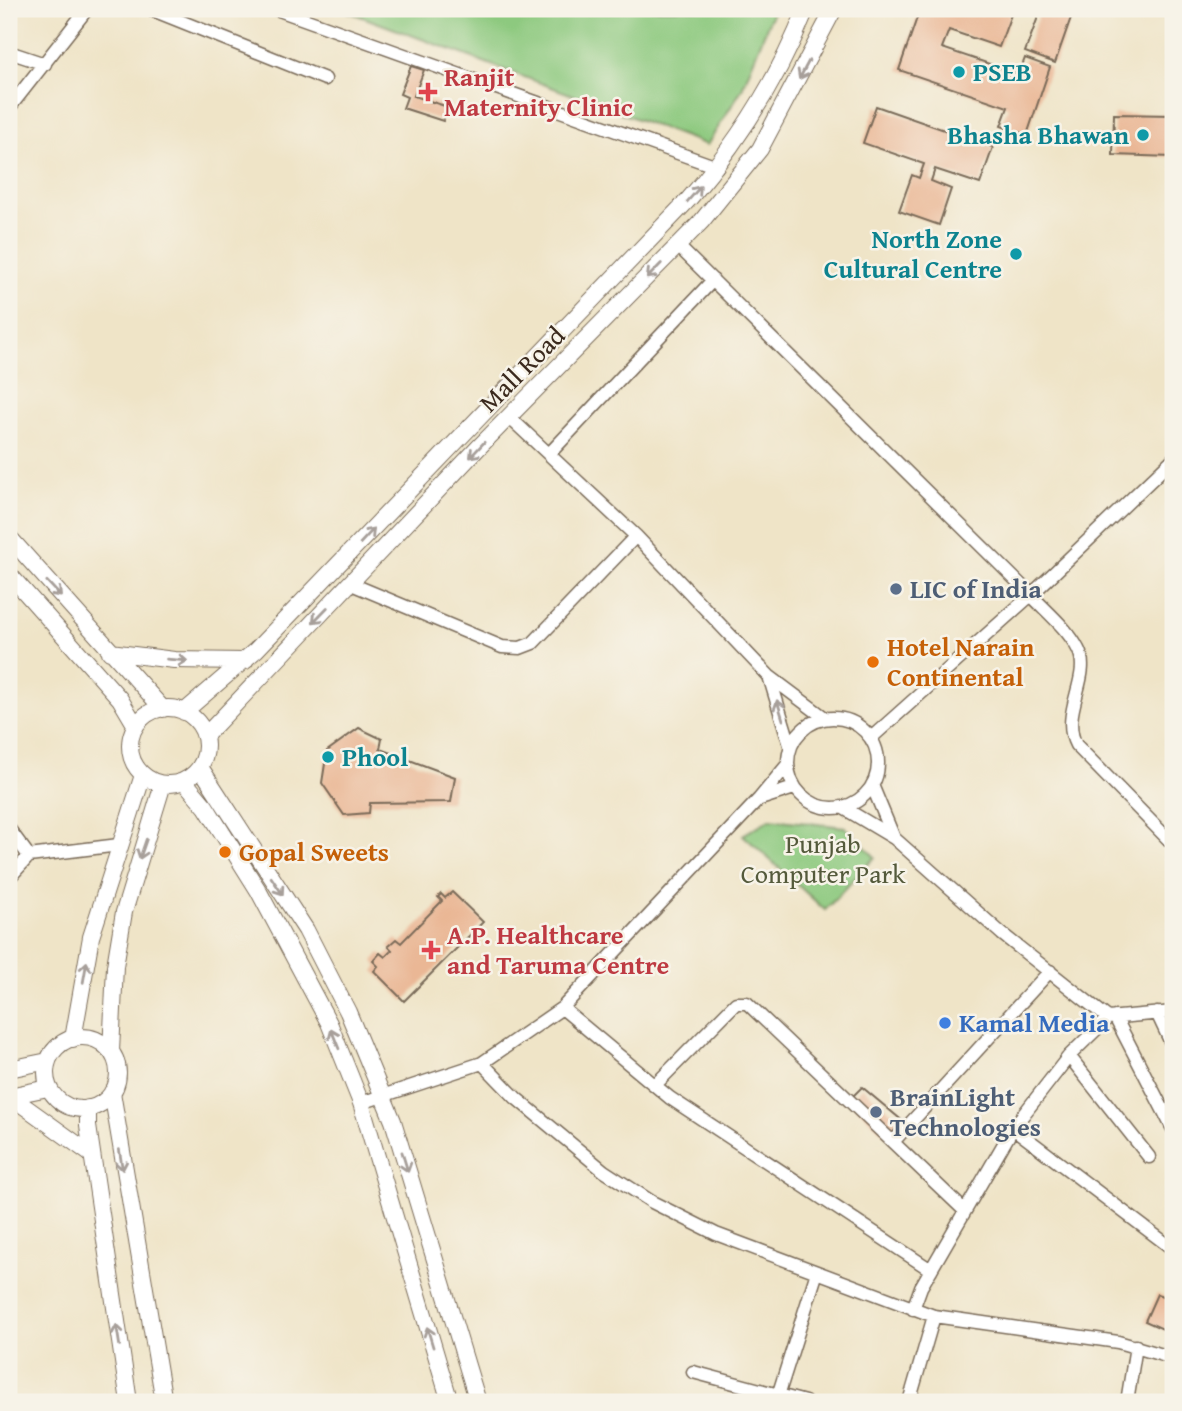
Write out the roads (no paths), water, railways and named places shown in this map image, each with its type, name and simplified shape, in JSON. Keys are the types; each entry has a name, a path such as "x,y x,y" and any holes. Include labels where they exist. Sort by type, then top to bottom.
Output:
{"main road":[{"name":"Mall Road","path":"184,712 245,661 632,262 717,167 760,104 792,45 806,9"},
{"name":"Mall Road","path":"205,736 509,417 678,246 760,149 834,9"},
{"path":"9,537 163,709"},
{"path":"9,573 120,699 136,726"},
{"path":"110,652 174,660 245,661"},
{"path":"163,709 184,712 193,718 205,736 205,757 200,767 184,781 163,784 143,775 132,757 130,746 136,726 152,712 163,709"},
{"path":"200,767 306,930 348,1012 384,1097 478,1402"},
{"path":"73,1039 91,937 143,775"},
{"path":"184,781 206,807 284,935 329,1023 361,1103 450,1402"},
{"path":"111,1052 90,1038 73,1039 58,1047 48,1061 48,1088 67,1106 88,1108 100,1104 112,1092 118,1076 111,1052 115,966 124,912 163,784"},
{"path":"9,1069 48,1061"},
{"path":"10,1096 48,1088"},
{"path":"112,1092 164,1402"},
{"path":"10,1096 92,1155"},
{"path":"88,1108 92,1155 129,1402"}],"street":[{"path":"9,108 87,9"},
{"path":"150,9 325,79"},
{"path":"276,9 717,167"},
{"path":"9,52 45,64"},
{"path":"678,246 1031,595 1078,648 1081,656 1070,727 1076,745 1173,844"},
{"path":"550,453 713,280"},
{"path":"509,417 636,536 769,676 825,718"},
{"path":"871,738 1031,595 1172,463"},
{"path":"349,583 502,647 520,648 533,643 636,536"},
{"path":"769,676 790,745 788,764 794,788 808,802 826,808 842,807 863,796 872,785 877,771 877,753 871,738 859,726 845,719 825,718 810,723 790,745"},
{"path":"361,1103 482,1063 562,1008 760,799 788,764"},
{"path":"872,785 894,838"},
{"path":"760,799 794,788"},
{"path":"842,807 894,838 1002,934 1111,1018 1173,1129"},
{"path":"9,829 29,856"},
{"path":"9,878 29,856 119,845"},
{"path":"893,1142 1050,971"},
{"path":"655,1085 736,1003 747,1003 965,1211"},
{"path":"562,1008 655,1085 931,1270"},
{"path":"913,1309 931,1270 1013,1128 1069,1056 1111,1018 1173,1012"},
{"path":"1157,1013 1173,1047"},
{"path":"1069,1056 1149,1157"},
{"path":"482,1063 516,1098 576,1151 652,1202 716,1234 934,1316 1136,1346 1173,1358"},
{"path":"1013,1128 1173,1249"},
{"path":"777,1399 817,1272"},
{"path":"909,1402 934,1316"},
{"path":"1127,1402 1136,1346"},
{"path":"693,1372 777,1399 805,1402"}],"place":[{"name":"PSEB","path":"959,72"},
{"name":"Ranjit Maternity Clinic","path":"428,92"},
{"name":"Bhasha Bhawan","path":"1143,135"},
{"name":"North Zone Cultural Centre","path":"1016,254"},
{"name":"LIC of India","path":"896,589"},
{"name":"Hotel Narain Continental","path":"873,662"},
{"name":"Phool","path":"328,757"},
{"name":"Gopal Sweets","path":"225,852"},
{"name":"A.P. Healthcare and Taruma Centre","path":"431,950"},
{"name":"Kamal Media","path":"945,1023"},
{"name":"BrainLight Technologies","path":"876,1112"}],"park label":[{"name":"Punjab Computer Park","path":"823,859"}]}
